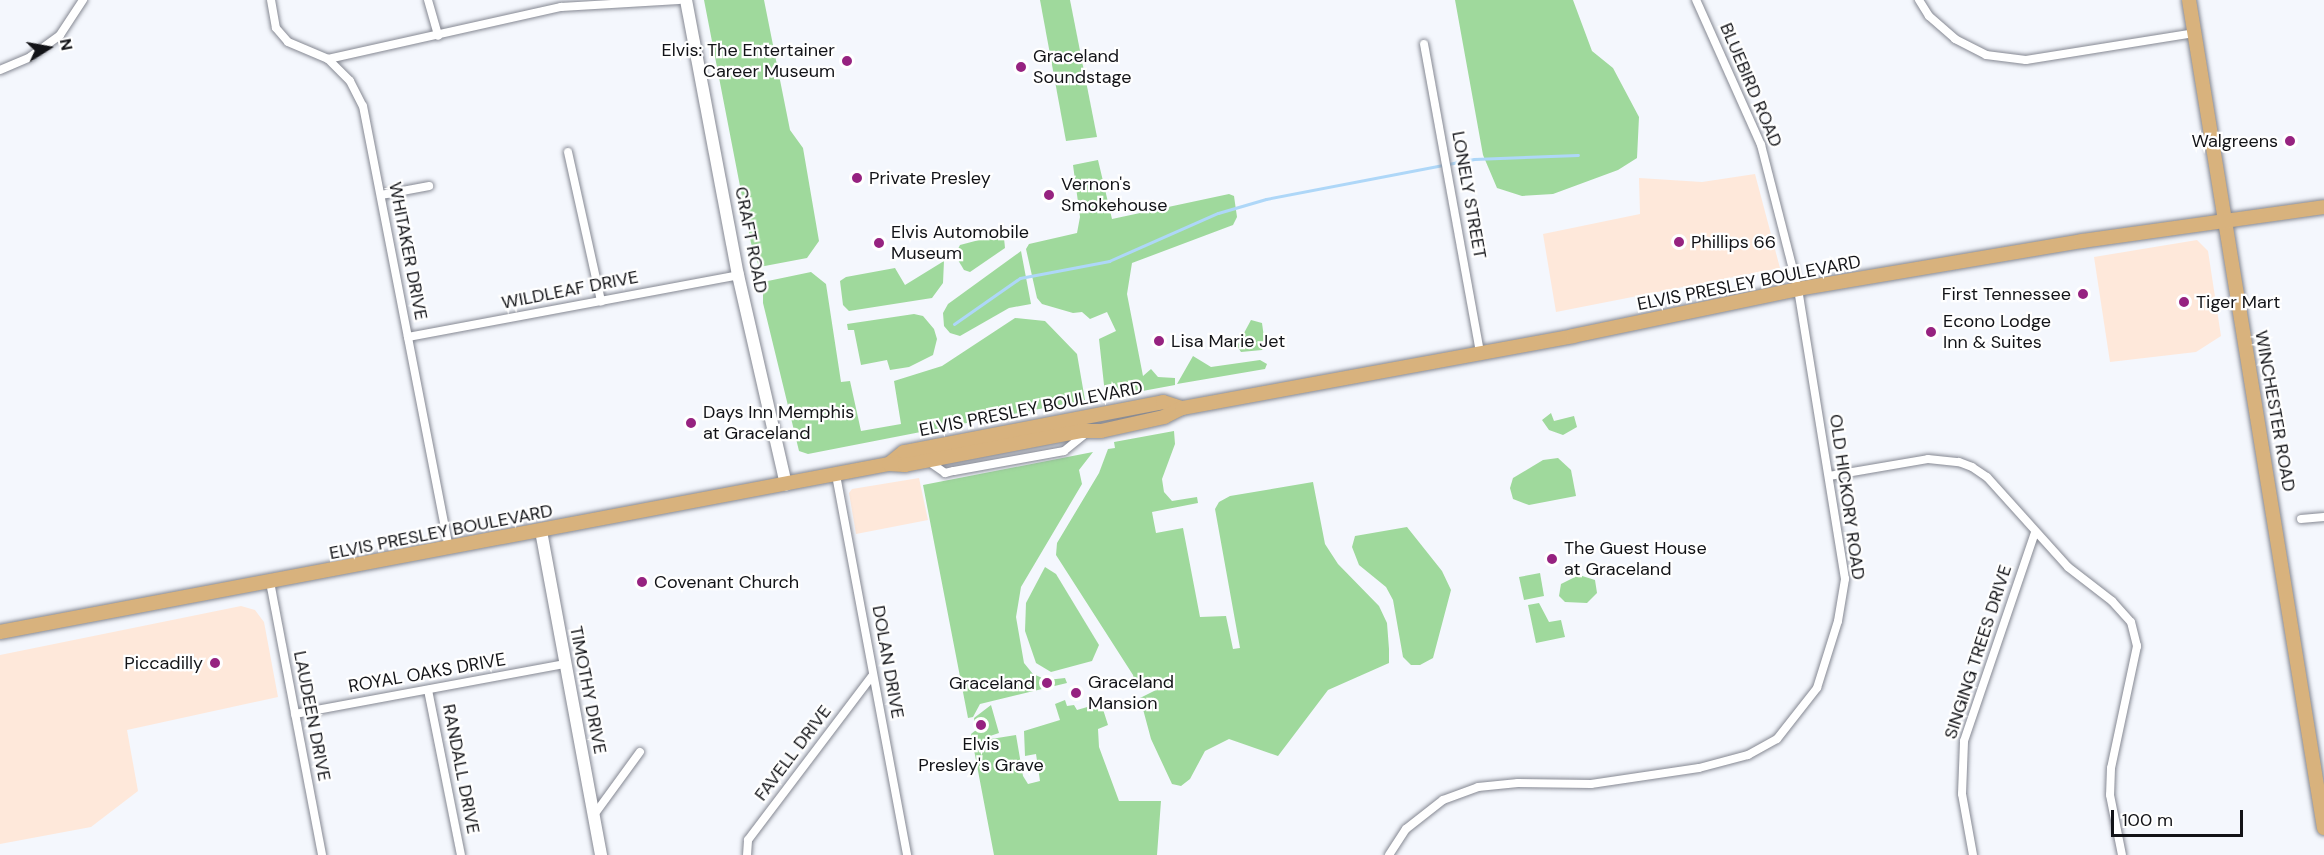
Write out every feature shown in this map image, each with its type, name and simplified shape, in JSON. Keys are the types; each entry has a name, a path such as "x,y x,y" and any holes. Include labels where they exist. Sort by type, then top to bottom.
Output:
{"main road":[{"name":"WINCHESTER ROAD","path":"2189,0 2224,219 2320,766 2324,828"},
{"name":"ELVIS PRESLEY BOULEVARD","path":"0,632 449,549 889,464 928,460 1081,431 1086,434 1164,417 1182,408 1798,290 2224,219 2324,207"},
{"name":"ELVIS PRESLEY BOULEVARD","path":"889,464 904,452 1163,402 1182,408"}],"street":[{"path":"0,70 30,57 60,35 83,0"},
{"name":"WHITAKER DRIVE","path":"271,0 276,28 288,42 328,59 350,81 363,106 449,549"},
{"path":"428,0 438,36"},
{"path":"328,59 561,7 679,0"},
{"name":"CRAFT ROAD","path":"686,0 738,275 786,485"},
{"name":"BLUEBIRD ROAD","path":"1696,0 1761,145 1798,290"},
{"path":"1919,0 1929,16 1955,39 1986,55 2026,60 2194,33"},
{"name":"LONELY STREET","path":"1424,44 1480,352"},
{"path":"568,152 601,301"},
{"path":"381,195 429,186"},
{"name":"WILDLEAF DRIVE","path":"408,337 738,275"},
{"name":"OLD HICKORY ROAD","path":"1389,855 1406,829 1443,800 1478,787 1518,783 1591,784 1699,768 1748,755 1777,739 1816,688 1838,621 1845,579 1798,290"},
{"path":"1829,476 1928,459 1959,462 1987,477 2068,567 2112,601 2131,622 2137,646 2111,768 2110,795 2122,855"},
{"name":"DOLAN DRIVE","path":"836,475 907,855"},
{"path":"2301,519 2324,517"},
{"name":"TIMOTHY DRIVE","path":"541,531 600,855"},
{"name":"SINGING TREES DRIVE","path":"1972,855 1962,794 1964,741 2036,532"},
{"name":"LAUDEEN DRIVE","path":"270,582 322,855"},
{"name":"ROYAL OAKS DRIVE","path":"295,714 565,664"},
{"name":"FAVELL DRIVE","path":"747,855 748,840 873,675"},
{"name":"RANDALL DRIVE","path":"428,690 461,855"},
{"path":"594,815 640,752"}],"shaded area":[{"path":"1755,174 1780,268 1556,312 1543,234 1640,214 1639,178 1702,182"},
{"path":"2197,240 2208,251 2221,336 2196,352 2110,362 2094,257"},
{"path":"919,478 928,520 856,534 849,493 852,489"},
{"path":"241,606 255,610 264,622 278,697 127,730 138,791 91,827 0,844 0,655"}],"green space":[{"path":"704,0 764,0 790,130 803,148 819,241 807,258 759,267 751,243"},
{"path":"1040,0 1070,0 1097,137 1066,141"},
{"path":"1455,0 1573,0 1592,51 1613,68 1639,117 1637,158 1618,170 1553,194 1522,196 1497,188 1483,155"},
{"path":"1098,160 1112,219 1229,194 1234,196 1237,217 1233,225 1132,263 1127,294 1143,376 1151,369 1158,377 1175,378 1175,385 1110,397 1105,394 1099,339 1116,331 1107,312 1090,319 1082,312 1073,313 1042,304 1037,298 1026,249 1029,244 1077,233 1080,217 1073,165"},
{"path":"998,235 1004,238 1005,248 970,272 964,270 955,255 960,245"},
{"path":"1021,251 1031,304 1009,308 960,336 950,333 944,326 943,313 948,304"},
{"path":"944,261 943,283 932,298 849,311 843,305 840,281 846,277 895,268 905,285"},
{"path":"811,272 826,284 841,382 850,381 861,431 901,424 894,381 942,366 1015,318 1045,321 1077,354 1085,400 808,454 799,451 763,303 763,282"},
{"path":"914,314 923,316 934,329 937,339 933,355 909,367 890,370 887,360 861,365 854,330 848,330 847,324"},
{"path":"1251,320 1262,323 1265,345 1262,350 1241,352 1237,346"},
{"path":"1193,356 1211,367 1260,360 1267,364 1265,369 1177,384"},
{"path":"1551,413 1554,421 1574,416 1577,427 1563,435 1549,430 1542,420"},
{"path":"1174,431 1175,444 1162,479 1164,492 1172,501 1197,497 1198,503 1152,512 1156,533 1183,528 1200,617 1226,616 1233,649 1240,648 1215,509 1219,502 1230,496 1313,482 1325,544 1338,564 1379,606 1387,623 1389,649 1389,663 1328,690 1278,756 1229,739 1205,751 1190,779 1181,786 1172,784 1151,739 1140,698 1158,689 1158,684 1136,687 1133,675 1056,555 1057,543 1099,473 1108,449 1115,448 1114,442"},
{"path":"1093,452 1079,470 1082,484 1021,587 1016,617 1024,663 1033,674 1047,680 1065,678 1067,683 980,704 973,717 968,718 923,485"},
{"path":"1558,458 1571,470 1576,496 1529,505 1513,499 1510,488 1513,478 1543,460"},
{"path":"1407,527 1442,571 1451,590 1433,658 1420,665 1411,665 1403,657 1393,600 1386,587 1359,565 1352,547 1355,536"},
{"path":"1045,567 1056,574 1099,645 1092,661 1051,672 1036,663 1025,631 1026,603"},
{"path":"1540,573 1544,596 1524,600 1519,577"},
{"path":"1579,575 1595,580 1597,593 1587,603 1565,602 1559,596 1561,584"},
{"path":"1539,603 1549,622 1561,620 1565,637 1536,643 1528,605"},
{"path":"1065,700 1067,706 1074,705 1077,710 1101,703 1108,725 1098,729 1099,747 1119,801 1161,801 1157,855 994,855 971,734 976,730 974,718 991,705 999,733 990,736 991,739 1016,735 1023,776 1028,784 1040,781 1036,754 1025,756 1024,731 1060,720 1055,704"}],"waterway":[{"path":"954,324 1020,278 1109,261 1218,213 1266,199 1474,159 1578,155"}],"place":[{"name":"Elvis: The Entertainer Career Museum","path":"847,61"},
{"name":"Graceland Soundstage","path":"1021,67"},
{"name":"Walgreens","path":"2290,141"},
{"name":"Private Presley","path":"857,178"},
{"name":"Vernon's Smokehouse","path":"1049,195"},
{"name":"Phillips 66","path":"1679,242"},
{"name":"Elvis Automobile Museum","path":"879,243"},
{"name":"First Tennessee","path":"2083,294"},
{"name":"Tiger Mart","path":"2184,302"},
{"name":"Econo Lodge Inn & Suites","path":"1931,332"},
{"name":"Lisa Marie Jet","path":"1159,341"},
{"name":"Days Inn Memphis at Graceland","path":"691,423"},
{"name":"The Guest House at Graceland","path":"1552,559"},
{"name":"Covenant Church","path":"642,582"},
{"name":"Piccadilly","path":"215,663"},
{"name":"Graceland","path":"1047,683"},
{"name":"Graceland Mansion","path":"1076,693"},
{"name":"Elvis Presley's Grave","path":"981,725"}]}
